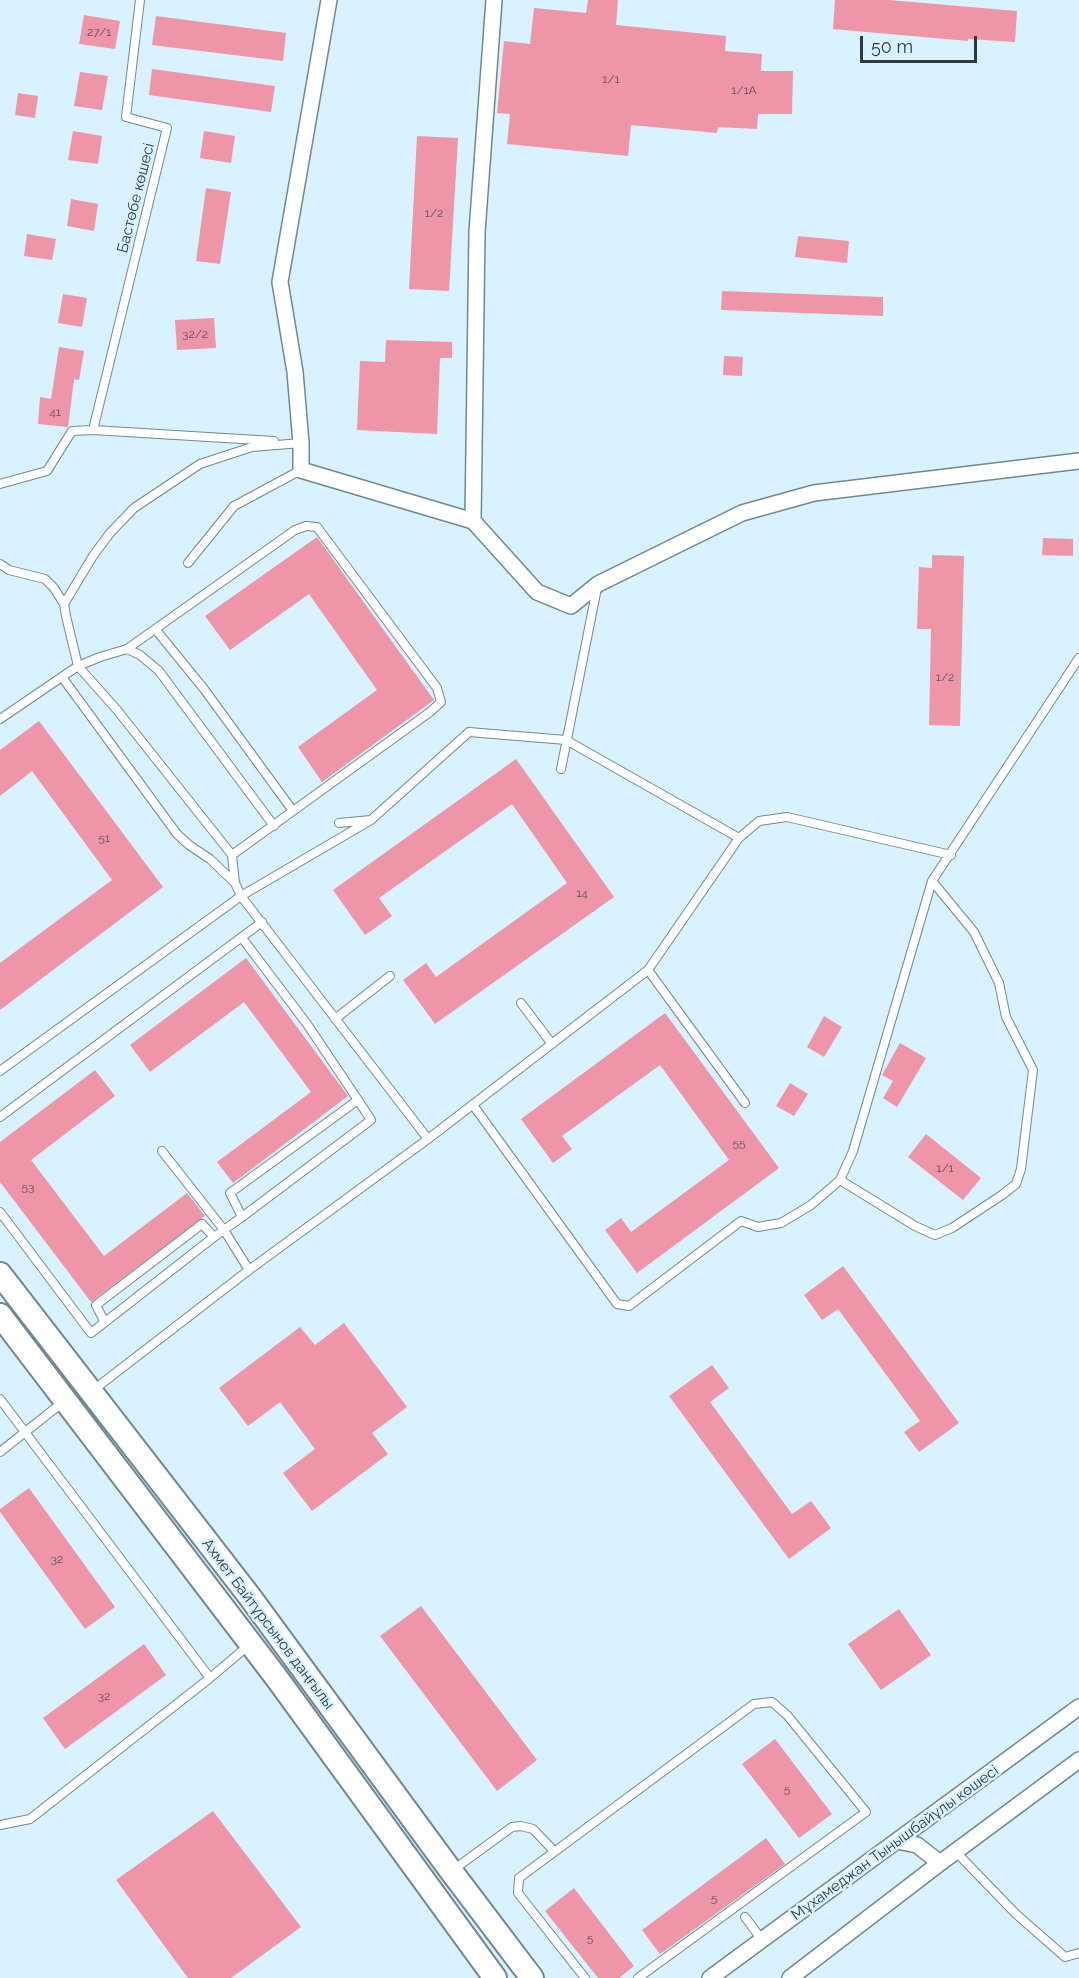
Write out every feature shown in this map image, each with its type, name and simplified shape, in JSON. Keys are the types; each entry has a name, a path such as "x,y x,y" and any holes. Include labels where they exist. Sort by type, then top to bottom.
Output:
{"street":[{"path":"329,0 280,282 295,372 301,470 473,521 537,592 571,606 598,584 742,513 814,493 1079,461"},
{"path":"473,521 477,232 494,0"},
{"name":"Ахмет Байтұрсынов даңғылы","path":"0,1274 250,1597 532,1978"},
{"name":"Ахмет Байтұрсынов даңғылы","path":"0,1315 251,1643 495,1978"},
{"path":"251,1643 272,1628"},
{"name":"Мұхамеджан Тынышбайұлы көшесі","path":"710,1978 1079,1707"},
{"path":"790,1978 1079,1760"},
{"path":"897,1841 916,1845 940,1863"},
{"path":"475,1950 483,1978"}],"lane":[{"name":"Бастөбе көшесі","path":"93,430 167,128 126,117 140,0"},
{"path":"0,484 46,471 72,430 301,443"},
{"path":"64,604 93,556 110,533 134,508 200,464 252,447 301,443"},
{"path":"188,562 234,506 301,470"},
{"path":"0,719 78,666 127,649 295,530 306,526 317,528 437,688 441,702 232,855"},
{"path":"0,564 9,570 45,579 54,588 64,604 78,666 117,710 232,855 235,883 241,896 428,1139"},
{"path":"561,769 598,584"},
{"path":"156,630 204,689 293,810"},
{"path":"127,649 140,655 159,670 274,826"},
{"path":"473,1105 617,1304 629,1306 646,1295 741,1221 758,1227 781,1223 811,1205 840,1180 853,1151 932,881 1079,658"},
{"path":"62,677 177,834 210,859 235,883"},
{"path":"0,1071 241,896 371,820 469,732 566,740 739,838"},
{"path":"91,1392 249,1270 473,1105 648,970 739,838 759,821 787,817 951,855"},
{"path":"339,824 371,820"},
{"path":"840,1180 915,1226 935,1235 952,1228 1002,1195 1016,1184 1021,1169 1033,1070 1006,1017 999,983 974,932 932,881"},
{"path":"0,1117 262,922"},
{"path":"0,1212 91,1333 214,1237 372,1120 307,1024 242,938"},
{"path":"648,970 745,1103"},
{"path":"335,1019 390,976"},
{"path":"522,1003 552,1044"},
{"path":"242,1217 230,1193 358,1100"},
{"path":"162,1151 224,1230 249,1270"},
{"path":"104,1321 96,1305 202,1224 214,1237"},
{"path":"0,1400 210,1678"},
{"path":"0,1452 64,1401"},
{"path":"0,1825 30,1819 210,1678 251,1643"},
{"path":"585,1978 518,1893 519,1878 754,1704 772,1702 788,1715 866,1812 638,1978"},
{"path":"451,1871 512,1827 521,1826 533,1829 554,1851"},
{"path":"956,1852 1016,1914 1065,1957 1079,1953"},
{"path":"745,1917 763,1940"}],"building":[{"path":"588,0 618,0 616,25 726,36 725,51 762,54 761,71 793,71 792,114 758,114 757,129 718,127 717,133 631,125 628,156 507,144 510,114 497,113 504,41 530,44 534,8 586,13"},
{"path":"835,0 889,0 1017,11 1015,42 968,39 968,41 833,29"},
{"path":"84,15 120,21 115,49 79,44"},
{"path":"156,16 286,33 283,61 152,45"},
{"path":"152,69 275,86 271,112 149,95"},
{"path":"80,72 108,76 102,110 74,106"},
{"path":"18,93 38,96 35,118 15,115"},
{"path":"73,131 102,136 98,164 68,160"},
{"path":"204,131 235,136 231,163 200,158"},
{"path":"417,136 458,138 449,291 409,289"},
{"path":"206,188 231,192 220,264 196,261"},
{"path":"71,199 98,204 94,231 67,226"},
{"path":"27,234 56,239 52,260 24,256"},
{"path":"798,236 849,241 847,263 795,257"},
{"path":"722,291 883,297 883,316 721,310"},
{"path":"63,294 87,298 82,327 58,323"},
{"path":"214,318 216,348 177,350 175,320"},
{"path":"386,340 452,342 452,358 440,358 437,434 357,430 360,361 385,362"},
{"path":"59,347 84,351 79,380 74,379 68,427 38,424 40,397 51,399"},
{"path":"724,356 743,357 742,376 723,375"},
{"path":"317,537 434,700 322,782 298,747 377,690 309,594 230,650 205,616"},
{"path":"1043,538 1073,539 1073,556 1042,555"},
{"path":"932,555 964,556 960,726 929,725 931,629 917,629 919,567 932,568"},
{"path":"39,721 163,887 0,1010 0,963 112,880 32,771 0,796 0,750"},
{"path":"516,759 614,897 435,1024 403,980 426,963 436,977 567,883 512,804 379,898 392,916 365,935 333,890"},
{"path":"246,958 348,1096 233,1183 217,1162 311,1092 244,1002 150,1072 130,1045"},
{"path":"665,1013 779,1168 637,1273 605,1230 621,1218 631,1232 729,1160 660,1065 562,1136 572,1149 553,1163 521,1119"},
{"path":"824,1016 842,1027 824,1057 807,1047"},
{"path":"900,1043 926,1058 897,1107 883,1098 893,1081 882,1075"},
{"path":"95,1070 115,1096 31,1160 104,1256 187,1193 205,1216 91,1302 0,1182 0,1142"},
{"path":"790,1083 808,1094 794,1116 776,1106"},
{"path":"926,1134 981,1178 963,1200 908,1157"},
{"path":"843,1266 959,1423 919,1452 904,1432 920,1421 838,1309 822,1320 804,1295"},
{"path":"344,1323 407,1407 372,1433 388,1454 312,1511 283,1473 315,1449 280,1402 248,1426 219,1388 300,1327 315,1345"},
{"path":"712,1365 729,1388 710,1402 792,1514 811,1501 831,1528 789,1559 669,1396"},
{"path":"29,1488 115,1607 85,1629 0,1512 0,1509"},
{"path":"421,1606 537,1760 497,1791 380,1636"},
{"path":"899,1609 931,1655 881,1690 848,1644"},
{"path":"144,1644 166,1675 65,1749 43,1718"},
{"path":"775,1739 832,1814 799,1838 742,1764"},
{"path":"213,1811 301,1927 231,1978 188,1978 116,1880"},
{"path":"766,1838 785,1864 660,1954 642,1930"},
{"path":"574,1888 634,1966 619,1978 598,1978 545,1911"}]}
